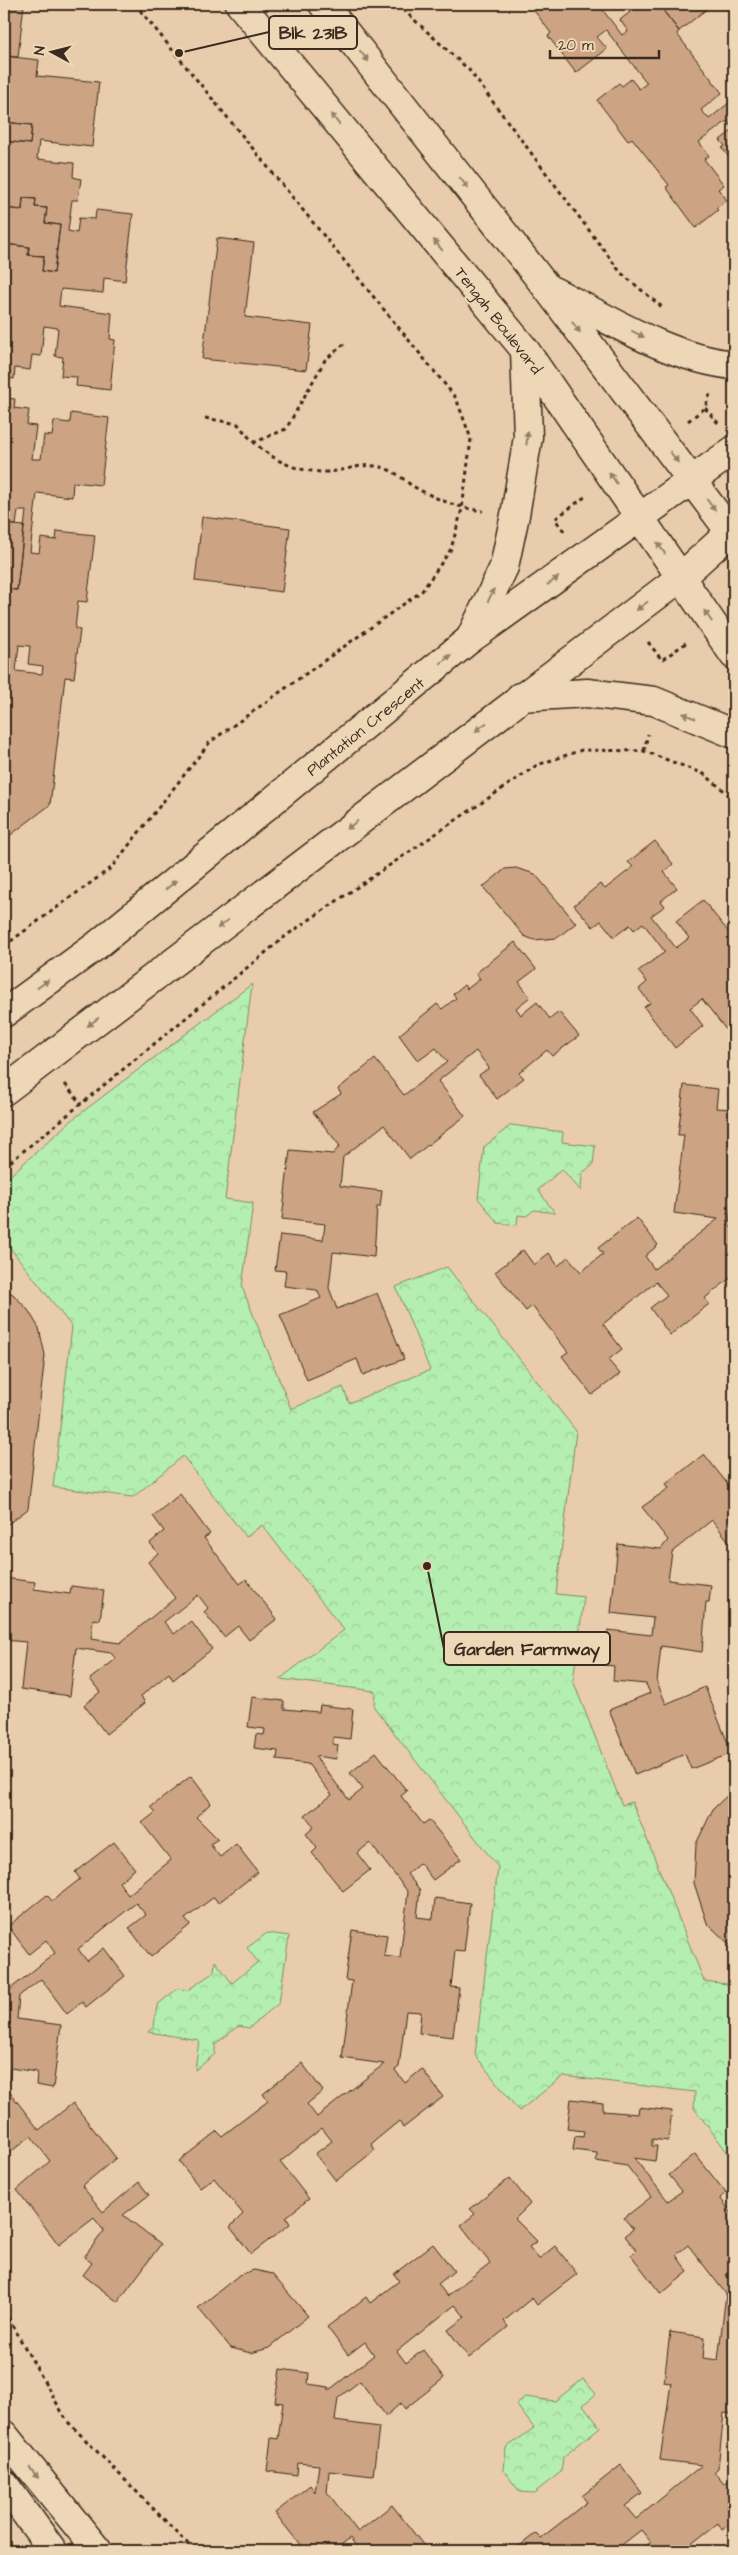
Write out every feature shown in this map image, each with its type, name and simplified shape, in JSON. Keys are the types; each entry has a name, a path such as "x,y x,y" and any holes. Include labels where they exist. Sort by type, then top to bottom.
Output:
{"main road":[{"name":"Tengah Boulevard","path":"240,4 525,350 734,654"},
{"path":"4,1090 520,697 681,577 733,533 547,288 323,4"},
{"path":"547,288 657,343 720,364 734,365"},
{"path":"470,639 504,567 515,515 528,437 525,350"},
{"name":"Plantation Crescent","path":"4,1013 96,946 470,639 734,450"},
{"path":"520,697 587,693 654,701 734,734"},
{"path":"4,2435 98,2551"},
{"path":"4,2484 53,2551"}],"path":[{"path":"4,946 111,868 210,742 422,591 451,549 462,509 470,439 456,398 135,4"},
{"path":"397,4 469,70 622,273 666,311"},
{"path":"252,443 286,429 325,360 344,344"},
{"path":"205,418 238,424 252,443 286,466 326,472 358,465 388,469 412,486 462,509"},
{"path":"4,1167 288,935 537,765 582,750 644,751 704,774 734,799"},
{"path":"4,2311 67,2421 195,2551"}],"green space":[{"path":"252,984 225,1199 253,1203 242,1287 291,1409 343,1387 349,1403 430,1370 396,1287 447,1267 576,1431 556,1594 584,1597 573,1681 622,1805 632,1802 704,1981 734,1985 734,2161 694,2108 695,2092 563,2076 519,2111 475,2055 498,1867 374,1707 375,1691 280,1679 344,1630 262,1525 246,1537 183,1456 133,1497 53,1487 72,1327 4,1240 4,1181 73,1119"},
{"path":"511,1125 563,1132 562,1142 595,1146 593,1165 582,1173 581,1191 562,1169 538,1190 555,1213 534,1210 526,1216 518,1215 517,1225 498,1223 478,1198 484,1147"},
{"path":"267,1933 289,1936 279,2003 249,2028 239,2026 215,2044 215,2054 195,2070 199,2040 148,2032 154,2027 157,2005 177,1989 188,1990 214,1972 215,1961 232,1983 258,1962 247,1948"},
{"path":"583,2379 596,2394 583,2405 600,2427 563,2457 561,2472 534,2493 520,2492 504,2471 506,2448 534,2428 516,2404 525,2397 555,2401"}],"building":[{"path":"4,4 24,4 18,57 4,56"},
{"path":"529,4 598,4 622,35 628,31 620,20 630,12 627,8 632,4 658,4 679,31 677,34 722,93 701,110 709,119 734,99 734,164 722,148 725,146 720,140 733,130 727,121 699,142 709,156 704,159 724,185 718,189 727,200 716,208 718,210 696,228 666,187 669,185 632,138 628,141 597,100 619,83 622,86 631,79 639,89 647,83 606,30 597,37 607,49 576,73 548,36 551,33"},
{"path":"658,4 713,4 679,31"},
{"path":"4,56 39,60 37,76 99,82 92,147 39,141 37,159 74,163 73,177 81,179 78,200 72,200 68,231 77,233 79,218 95,219 96,210 133,214 125,281 104,278 103,293 61,289 59,306 112,313 110,339 115,340 110,390 76,386 77,377 61,376 63,357 55,356 58,328 44,326 41,356 32,355 30,370 15,368 14,379 4,377 4,244 29,247 28,255 44,256 42,271 54,273 60,225 45,223 47,208 35,207 36,199 23,198 22,210 4,208 4,141 30,144 32,125 4,122"},
{"path":"4,122 32,125 30,144 4,141"},
{"path":"23,198 36,199 35,207 47,208 45,223 60,225 54,273 42,271 44,256 28,255 29,247 4,244 4,208 22,210"},
{"path":"217,238 254,243 245,317 312,325 306,370 202,359"},
{"path":"4,398 15,399 14,408 29,410 27,425 36,426 32,459 41,459 44,435 52,436 54,421 70,423 71,413 109,418 101,485 73,482 72,497 37,493 30,552 39,553 41,538 56,540 57,531 95,535 87,602 78,601 75,629 80,630 74,678 65,677 50,805 4,840 4,589 17,590 26,511 18,511 16,525 4,524","holes":["19,645 30,646 28,664 43,666 42,674 16,671"]},
{"path":"202,517 290,528 282,592 195,581"},
{"path":"4,524 24,526 17,590 4,589"},
{"path":"655,841 673,864 664,872 677,888 661,901 665,906 651,916 676,948 689,938 676,921 703,900 734,939 728,944 734,952 734,1040 702,999 690,1008 703,1026 675,1048 644,1007 650,1003 639,989 647,982 638,971 665,952 643,923 634,930 630,925 614,937 601,921 593,927 574,905 600,884 605,889 633,867 628,862"},
{"path":"516,868 535,874 576,923 557,938 534,940 524,936 483,887 505,869"},
{"path":"515,942 536,969 519,982 530,997 516,1008 521,1015 537,1002 550,1019 559,1012 579,1036 552,1056 547,1050 519,1073 524,1078 497,1099 479,1075 489,1068 476,1051 438,1081 465,1116 410,1159 384,1125 343,1157 340,1186 382,1191 380,1207 377,1207 374,1257 333,1252 329,1288 337,1309 377,1293 404,1359 363,1375 357,1359 307,1380 280,1315 321,1298 317,1290 284,1286 286,1271 275,1270 280,1235 323,1240 325,1224 282,1219 290,1150 333,1154 340,1146 313,1112 341,1094 338,1089 375,1059 404,1095 447,1062 436,1048 418,1061 399,1035 437,1004 442,1009 456,998 453,994 464,985 467,989 480,979 476,973"},
{"path":"684,1085 718,1089 716,1108 732,1109 734,1093 734,1182 729,1225 734,1231 734,1278 733,1276 705,1298 709,1304 670,1335 650,1308 667,1295 656,1282 603,1324 622,1349 608,1360 620,1374 592,1395 562,1356 568,1352 532,1306 526,1311 495,1272 523,1250 534,1265 549,1253 558,1266 568,1257 581,1272 603,1254 598,1248 637,1218 658,1245 645,1256 654,1269 718,1219 674,1213 684,1135 678,1135"},
{"path":"4,1290 13,1294 28,1310 39,1328 45,1355 28,1509 4,1527"},
{"path":"734,1424 734,1439 727,1430"},
{"path":"704,1454 733,1491 734,1489 734,1548 712,1520 672,1552 668,1580 711,1585 709,1602 706,1602 702,1652 661,1646 657,1682 666,1704 705,1687 732,1753 691,1769 685,1754 635,1775 609,1710 650,1693 646,1684 613,1681 614,1666 604,1665 608,1630 651,1635 653,1618 611,1613 618,1544 661,1549 668,1540 642,1507 669,1488 666,1484"},
{"path":"180,1494 210,1534 204,1538 240,1584 246,1579 277,1619 249,1640 238,1626 224,1637 204,1612 208,1608 198,1595 164,1622 174,1634 191,1621 212,1649 173,1680 169,1673 141,1696 145,1703 106,1734 84,1705 100,1692 90,1679 116,1659 111,1653 76,1648 70,1696 21,1689 26,1642 4,1640 7,1609 4,1609 4,1578 35,1582 34,1589 70,1594 71,1586 104,1590 100,1620 93,1619 91,1639 120,1643 175,1598 148,1562 158,1553 150,1543 164,1531 153,1516"},
{"path":"252,1697 284,1701 284,1709 319,1712 320,1705 353,1709 350,1739 333,1737 333,1744 338,1745 336,1759 315,1756 349,1800 363,1789 350,1773 376,1752 407,1791 401,1796 423,1824 429,1820 461,1859 433,1880 420,1863 407,1874 420,1890 417,1917 433,1919 435,1898 470,1903 464,1952 455,1951 451,1987 459,1988 453,2037 419,2033 421,2012 406,2011 399,2067 395,2070 405,2083 422,2069 443,2097 403,2128 399,2121 371,2144 375,2150 336,2181 315,2154 332,2141 322,2128 280,2162 309,2199 286,2217 290,2224 251,2254 230,2227 243,2214 214,2178 200,2188 179,2161 217,2131 222,2136 268,2101 263,2094 302,2063 323,2091 307,2104 317,2117 384,2064 342,2058 352,1981 345,1980 352,1930 387,1935 384,1956 400,1958 408,1892 370,1843 357,1853 370,1870 343,1891 312,1853 317,1848 306,1834 314,1827 305,1815 332,1795 308,1764 277,1760 278,1751 254,1748 256,1734 264,1735 265,1729 248,1727"},
{"path":"191,1776 211,1803 196,1817 218,1839 210,1844 220,1857 236,1844 258,1872 218,1903 214,1897 185,1919 190,1925 151,1957 129,1928 146,1915 136,1903 78,1949 87,1961 104,1948 125,1976 86,2007 82,2002 67,2014 41,1979 19,1996 17,2019 61,2025 53,2088 36,2085 37,2072 10,2068 8,2090 39,2130 73,2103 116,2158 82,2186 103,2212 139,2182 149,2195 123,2215 161,2244 118,2302 83,2275 92,2263 84,2257 104,2231 94,2218 59,2245 17,2190 50,2161 31,2136 4,2157 4,1984 10,1984 9,1990 55,1953 46,1940 29,1954 8,1926 47,1895 52,1901 80,1879 75,1872 114,1842 135,1869 119,1882 128,1895 171,1860 142,1823 156,1812 151,1807"},
{"path":"734,1789 734,1949 707,1923 694,1883 696,1844 713,1809"},
{"path":"571,2099 603,2103 603,2111 638,2114 639,2107 672,2111 668,2141 652,2139 652,2146 657,2146 655,2161 634,2158 668,2201 682,2191 669,2175 695,2154 726,2193 720,2198 734,2216 734,2268 726,2275 734,2286 734,2414 724,2413 718,2468 714,2472 724,2484 734,2477 734,2521 722,2530 718,2523 690,2545 694,2551 639,2551 651,2542 641,2530 614,2551 513,2551 536,2533 541,2538 587,2502 582,2496 621,2465 642,2493 625,2506 636,2519 702,2465 660,2460 671,2383 664,2382 670,2332 705,2337 703,2358 718,2360 726,2294 688,2245 676,2255 688,2272 661,2294 631,2255 636,2250 625,2236 633,2229 624,2218 651,2197 627,2166 596,2161 597,2153 573,2150 575,2136 583,2137 584,2131 567,2129"},
{"path":"510,2178 530,2204 515,2219 537,2241 529,2247 539,2259 555,2246 577,2274 537,2305 532,2298 504,2321 508,2327 469,2358 448,2330 465,2317 455,2305 397,2351 406,2363 423,2350 444,2378 405,2409 401,2403 386,2416 360,2381 338,2398 335,2421 379,2427 373,2476 329,2471 327,2492 358,2532 392,2505 428,2551 360,2551 350,2538 333,2551 305,2551 275,2513 310,2485 315,2492 319,2465 298,2463 297,2475 267,2471 271,2438 278,2439 283,2403 275,2402 280,2369 309,2373 308,2384 329,2387 328,2391 374,2355 365,2342 348,2355 327,2327 366,2297 370,2303 399,2281 394,2274 433,2244 454,2271 438,2284 447,2296 490,2263 461,2225 475,2214 470,2209"},
{"path":"254,2270 272,2274 308,2316 269,2348 251,2353 231,2348 198,2308 239,2275"}],"place":[{"name":"Blk 231B","path":"179,53"},
{"name":"Garden Farmway","path":"427,1566"}]}
